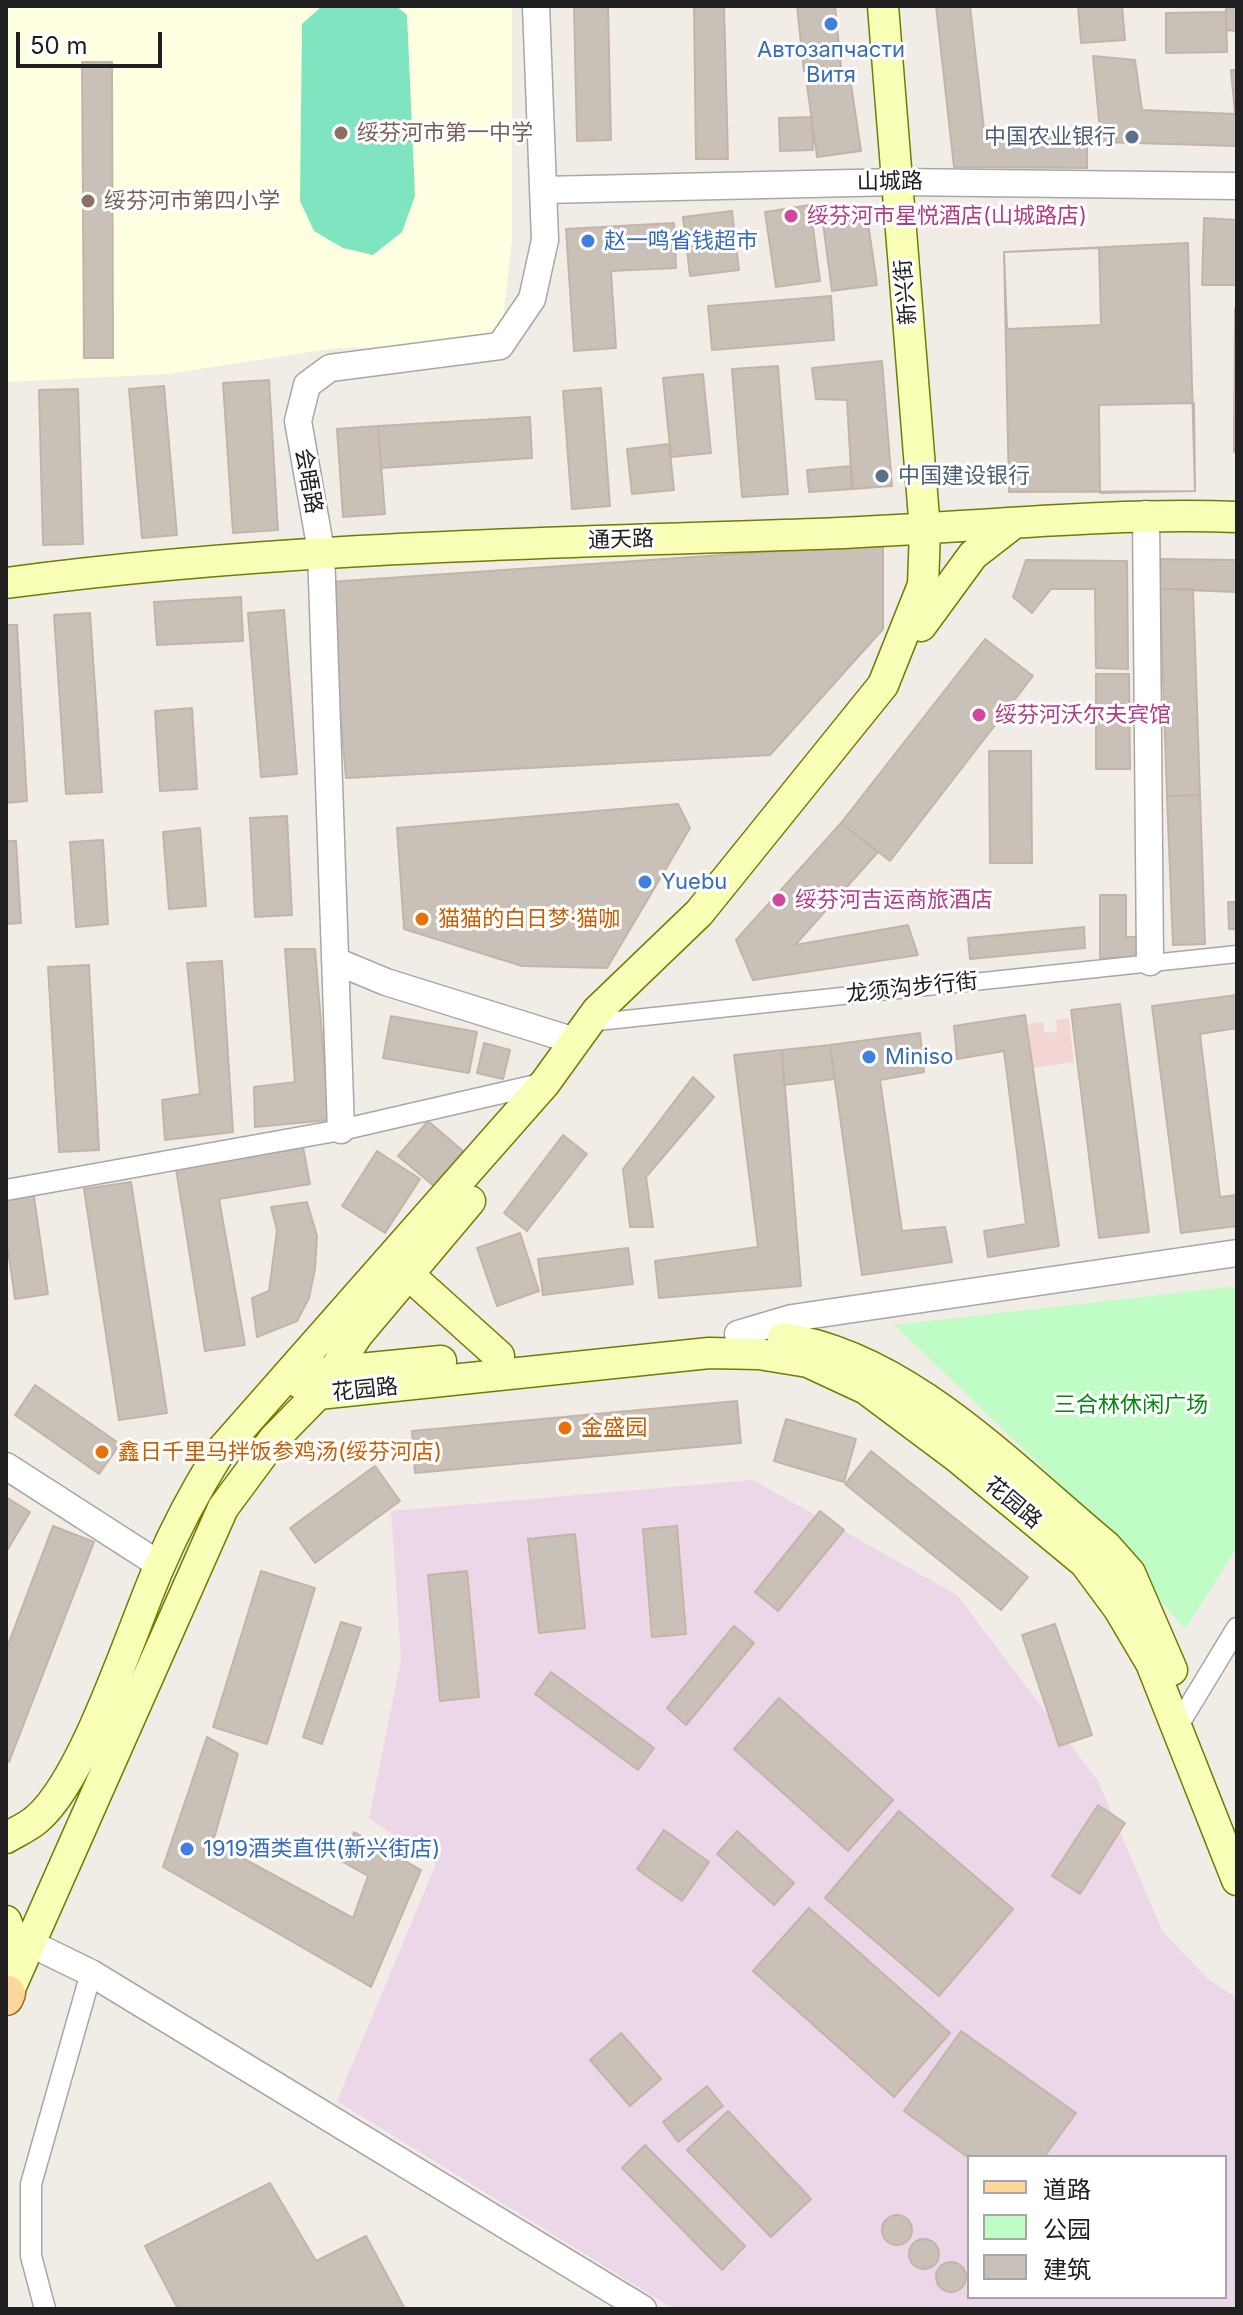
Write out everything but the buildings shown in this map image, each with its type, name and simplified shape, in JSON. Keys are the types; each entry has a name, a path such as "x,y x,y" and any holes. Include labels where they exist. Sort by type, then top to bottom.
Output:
{"main road":[{"name":"新兴街","path":"883,6 925,530 923,585 883,685"},
{"name":"通天路","path":"6,583 321,551 925,530 1146,514 1237,517"},
{"path":"6,1838 38,1819 63,1787 81,1754 186,1508 219,1453 419,1230 545,1083 581,1032 699,913 883,685 949,584 973,555 1013,524"},
{"path":"7,1996 20,1934 223,1508 274,1439 326,1382 358,1334 506,1157 517,1115"},
{"path":"409,1275 499,1356"},
{"name":"花园路","path":"326,1382 499,1356 738,1334 799,1340 832,1348 896,1377 1093,1535 1130,1573 1237,1880"},
{"name":"花园路","path":"288,1376 326,1382 709,1353 759,1354 808,1362 866,1389 957,1457 1085,1563 1119,1609 1151,1663 1182,1718 1237,1832"}],"street":[{"name":"会晤路","path":"341,1130 338,962 321,551 298,421 307,385 330,368 500,346 532,299 545,240 536,6"},
{"name":"山城路","path":"543,190 897,182 1237,186"},
{"path":"1146,514 1150,962"},
{"name":"龙须沟步行街","path":"581,1032 1237,954"},
{"path":"338,962 386,982 581,1032"},
{"path":"6,1190 341,1130 545,1083"},
{"path":"738,1334 792,1318 1237,1253"},
{"path":"6,1466 160,1565"},
{"path":"1182,1718 1237,1628"},
{"path":"20,1934 91,1973 643,2309"},
{"path":"45,2309 31,2256 31,2184 91,1973"}],"shaded area":[{"name":"绥芬河市第一中学","path":"6,6 512,6 512,240 500,346 337,348 167,374 6,382"},
{"path":"1069,1018 1074,1062 1033,1068 1028,1024 1043,1022 1045,1033 1057,1031 1056,1020"},
{"path":"753,1480 957,1595 1098,1781 1163,1932 1208,1979 1237,1998 1237,2309 674,2309 337,2101 436,1864 369,1818 401,1660 391,1511"}],"green space":[{"path":"322,6 396,6 407,15 415,196 402,232 373,255 343,248 314,231 300,201 302,24"},
{"name":"三合林休闲广场","path":"1237,1286 1237,1548 1185,1629 1055,1479 894,1325"}],"place":[{"name":"Автозапчасти Витя","path":"831,24"},
{"name":"绥芬河市第一中学","path":"341,133"},
{"name":"中国农业银行","path":"1132,137"},
{"name":"绥芬河市第四小学","path":"88,201"},
{"name":"绥芬河市星悦酒店(山城路店)","path":"791,216"},
{"name":"赵一鸣省钱超市","path":"588,241"},
{"name":"中国建设银行","path":"882,476"},
{"name":"绥芬河沃尔夫宾馆","path":"979,715"},
{"name":"Yuebu","path":"645,882"},
{"name":"绥芬河吉运商旅酒店","path":"779,900"},
{"name":"猫猫的白日梦·猫咖","path":"422,919"},
{"name":"Miniso","path":"869,1057"},
{"name":"金盛园","path":"565,1428"},
{"name":"鑫日千里马拌饭参鸡汤(绥芬河店)","path":"102,1452"},
{"name":"1919酒类直供(新兴街店)","path":"187,1849"}]}
